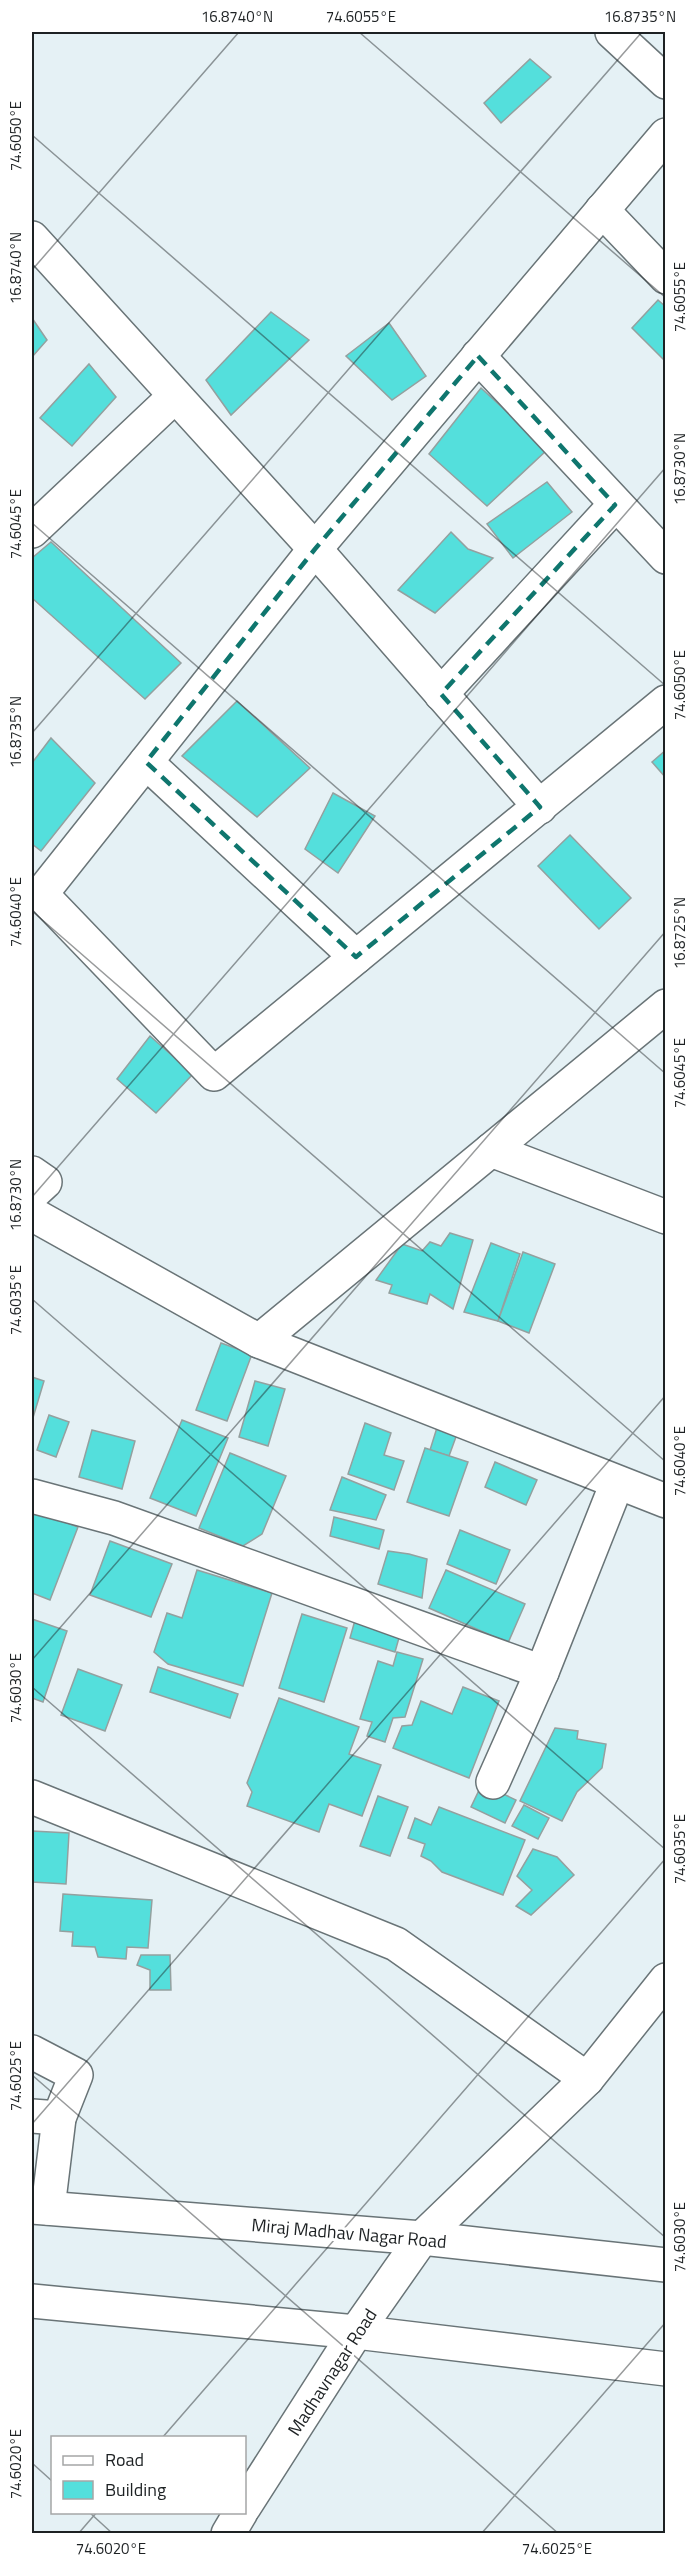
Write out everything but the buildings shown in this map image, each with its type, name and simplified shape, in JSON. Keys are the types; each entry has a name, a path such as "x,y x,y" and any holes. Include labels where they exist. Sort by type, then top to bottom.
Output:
{"street":[{"path":"612,32 666,82"},
{"path":"666,135 315,549 146,762 36,890 214,1074 666,702"},
{"path":"602,210 666,278"},
{"path":"32,237 315,549 540,807"},
{"path":"478,356 666,557"},
{"path":"32,531 175,396"},
{"path":"441,694 615,505"},
{"path":"146,762 356,957"},
{"path":"259,1341 666,1006"},
{"path":"491,1150 666,1217"},
{"path":"32,1173 45,1182 32,1194"},
{"path":"32,1214 259,1341 666,1501"},
{"path":"493,1782 542,1672 618,1483"},
{"path":"32,1496 114,1518 542,1672"},
{"path":"32,1797 396,1944 587,2079"},
{"name":"Madhavnagar Road","path":"246,2504 356,2332 422,2238 587,2079 666,1980"},
{"path":"32,2052 75,2075 45,2117 40,2208"},
{"name":"Miraj Madhav Nagar Road","path":"40,2208 422,2238 666,2265"},
{"path":"32,2301 356,2332 666,2369"},
{"path":"228,2534 240,2514"}],"highlighted area":[{"path":"478,356 615,505 441,694 540,807 356,957 146,762 315,549"}]}
